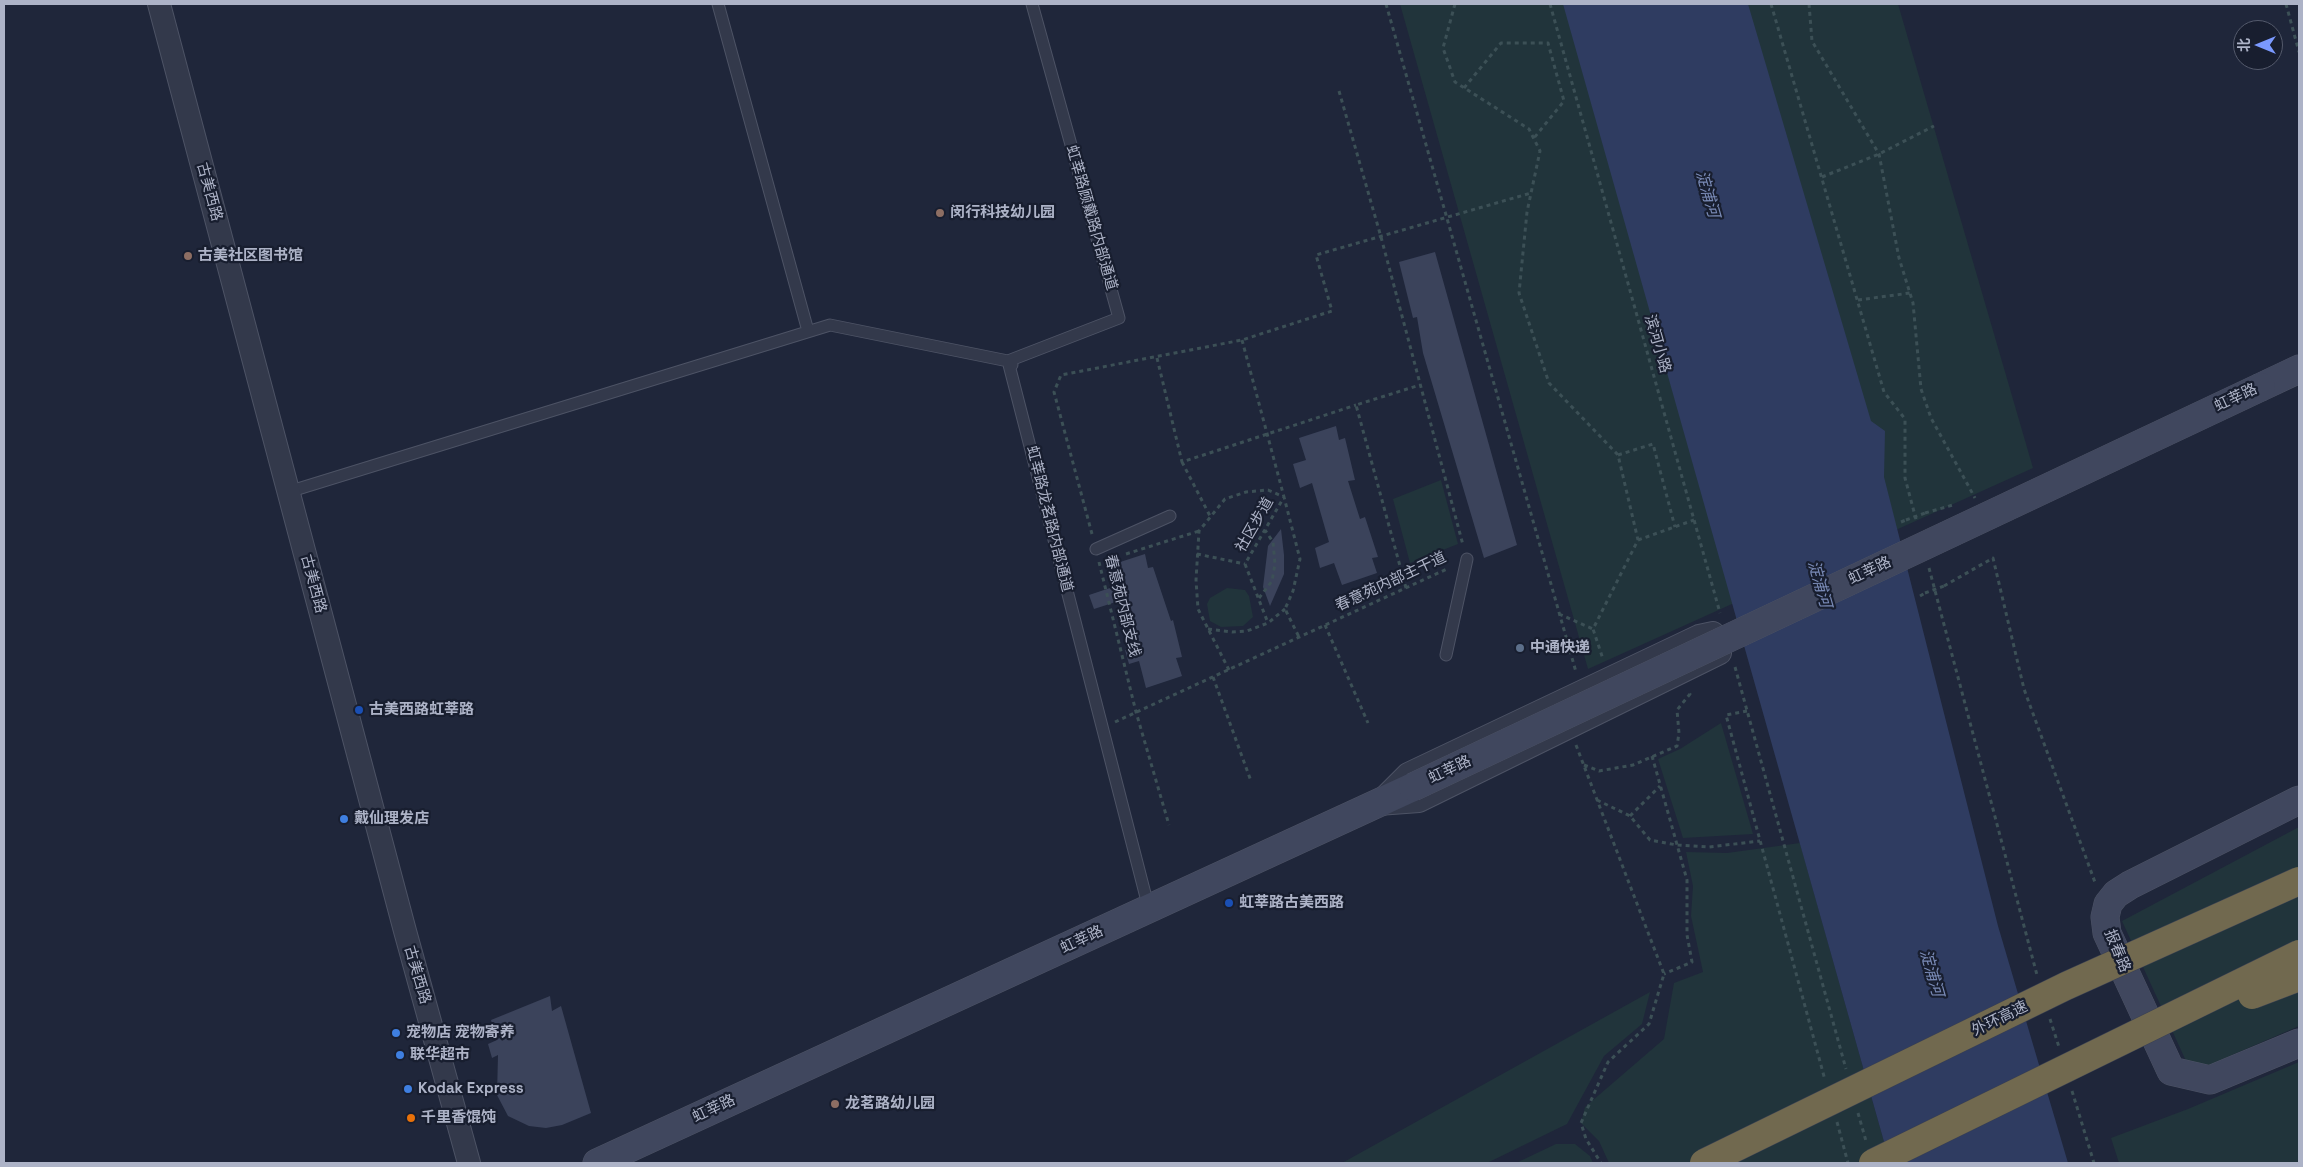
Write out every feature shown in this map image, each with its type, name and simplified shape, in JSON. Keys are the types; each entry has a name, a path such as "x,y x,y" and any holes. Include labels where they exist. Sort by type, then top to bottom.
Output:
{"highway":[{"path":"2066,986 2299,860"},
{"name":"外环高速","path":"1704,1163 2066,986 2299,880"},
{"path":"1870,1154 2096,1054 2299,954"},
{"path":"2096,1054 2299,977"}],"street":[{"name":"古美西路","path":"159,4 405,931 469,1163"},
{"name":"虹莘路","path":"596,1163 1378,804 2299,369"},
{"path":"1713,633 1720,653 1418,801 1378,804 1408,774 1609,679 1713,633"},
{"path":"2108,904 2116,894 2130,885 2299,800"},
{"name":"报春路","path":"2108,904 2105,917 2107,933 2171,1071 2210,1080 2299,1043"}],"lane":[{"path":"718,4 808,331"},
{"name":"虹莘路顾戴路内部通道","path":"1008,361 1119,318 1032,4"},
{"path":"288,492 775,340 830,325 1008,361 1017,370"},
{"name":"虹莘路龙茗路内部通道","path":"1008,361 1149,909"},
{"path":"1096,549 1170,516"},
{"path":"1446,655 1467,559"}],"path":[{"path":"1386,4 1582,692"},
{"path":"1455,4 1443,48 1455,82 1529,129 1540,151 1527,212 1519,293 1549,383 1618,456 1638,540 1593,629 1609,679"},
{"name":"滨河小路","path":"1550,4 1720,615"},
{"path":"1771,4 1884,392 1905,419 1905,478 1919,532"},
{"path":"1809,4 1812,41 1879,154 1889,214 1912,303 1921,389 1931,418 1976,498 1967,501"},
{"path":"2286,4 2299,52"},
{"path":"1464,88 1501,43 1548,43 1564,101 1534,138"},
{"name":"春意苑内部主干道","path":"1103,728 1467,559 1381,237 1339,91"},
{"path":"1822,177 1879,154 1934,126"},
{"path":"1210,516 1182,462 1157,358 1242,340 1332,311 1316,255 1531,193"},
{"path":"1858,300 1910,293"},
{"path":"1242,340 1266,434"},
{"name":"春意苑内部支线","path":"1157,358 1061,375 1054,392 1096,549 1136,712 1169,825"},
{"path":"1182,462 1420,384"},
{"path":"1356,405 1406,588"},
{"name":"社区步道","path":"1208,629 1232,632 1247,631 1268,623 1285,609 1294,591 1300,559 1266,434"},
{"path":"1618,456 1653,444 1675,527"},
{"name":"社区步道","path":"1199,531 1225,499 1246,492 1268,490 1284,497"},
{"name":"社区步道","path":"1245,564 1284,497"},
{"path":"1901,522 1958,503"},
{"path":"1638,540 1694,520"},
{"path":"1258,598 1272,581 1275,564 1273,542 1265,530"},
{"path":"1117,557 1199,531 1197,554 1198,609 1228,670"},
{"name":"社区步道","path":"1197,554 1245,564"},
{"path":"1920,596 1944,586 1993,558 2024,689 2093,880 2108,904"},
{"path":"1099,563 1108,560"},
{"name":"社区步道","path":"1245,564 1268,623"},
{"path":"1928,566 2038,978"},
{"path":"1285,609 1299,637"},
{"path":"1559,614 1593,629"},
{"path":"1325,625 1368,723"},
{"path":"1734,662 1848,1077"},
{"path":"1213,677 1251,782"},
{"path":"1583,764 1599,771 1633,765 1677,746 1679,733 1677,710 1690,694"},
{"path":"1747,711 1726,715 1827,1087"},
{"path":"1570,728 1664,974 1649,1024 1608,1062 1581,1124 1586,1139 1601,1163"},
{"path":"1652,756 1687,880 1687,935 1692,962 1664,974"},
{"path":"1630,816 1660,786"},
{"path":"1597,800 1630,816 1650,840 1677,846 1709,847 1760,841"},
{"path":"2049,1015 2060,1052"},
{"path":"2072,1089 2094,1163"},
{"path":"1856,1106 1870,1154"},
{"path":"1835,1116 1848,1163"}],"shaded area":[{"path":"1400,4 1898,4 2033,468 1588,669"},
{"path":"1441,480 1458,544 1410,563 1393,499"},
{"path":"1227,588 1245,590 1249,596 1253,617 1243,626 1221,627 1210,621 1207,604 1210,598"},
{"path":"1721,723 1753,834 1683,838 1658,759 1680,749"},
{"path":"2299,827 2299,1026 2209,1065 2186,1061 2122,921"},
{"path":"1800,843 1890,1163 1609,1163 1599,1141 1581,1123 1585,1107 1664,1039 1674,983 1703,972 1691,916 1693,886 1686,852 1727,853"},
{"path":"1650,992 1642,1024 1604,1056 1567,1124 1487,1163 1342,1163"},
{"path":"2299,1062 2299,1163 2119,1163 2111,1138 2188,1109"},
{"path":"1556,1144 1575,1144 1590,1156 1593,1163 1516,1163"}],"water":[{"name":"淀浦河","path":"1563,4 1748,4 1871,421 1885,431 1884,477 1998,926 2068,1163 1890,1163"}],"building":[{"path":"1435,252 1517,545 1484,558 1423,353 1417,317 1413,318 1399,262"},
{"path":"1336,426 1339,440 1345,438 1355,480 1348,481 1360,519 1365,517 1378,557 1372,558 1377,573 1342,585 1334,563 1320,568 1315,548 1329,542 1312,483 1300,488 1293,464 1306,460 1299,438"},
{"path":"1281,529 1284,574 1270,606 1263,587 1268,546"},
{"path":"1145,554 1148,568 1153,567 1171,621 1173,620 1182,657 1176,658 1182,676 1146,688 1139,661 1129,664 1125,650 1134,647 1122,600 1094,609 1089,595 1119,585 1114,564"},
{"path":"550,996 552,1011 561,1006 591,1113 562,1125 546,1128 529,1126 508,1116 497,1095 498,1055 492,1058 488,1044 497,1040 491,1020"}],"place":[{"name":"闵行科技幼儿园","path":"940,213"},
{"name":"古美社区图书馆","path":"188,256"},
{"name":"中通快递","path":"1520,648"},
{"name":"古美西路虹莘路","path":"359,710"},
{"name":"戴仙理发店","path":"344,819"},
{"name":"虹莘路古美西路","path":"1229,903"},
{"name":"宠物店 宠物寄养","path":"396,1033"},
{"name":"联华超市","path":"400,1055"},
{"name":"Kodak Express","path":"408,1089"},
{"name":"龙茗路幼儿园","path":"835,1104"},
{"name":"千里香馄饨","path":"411,1118"}]}
